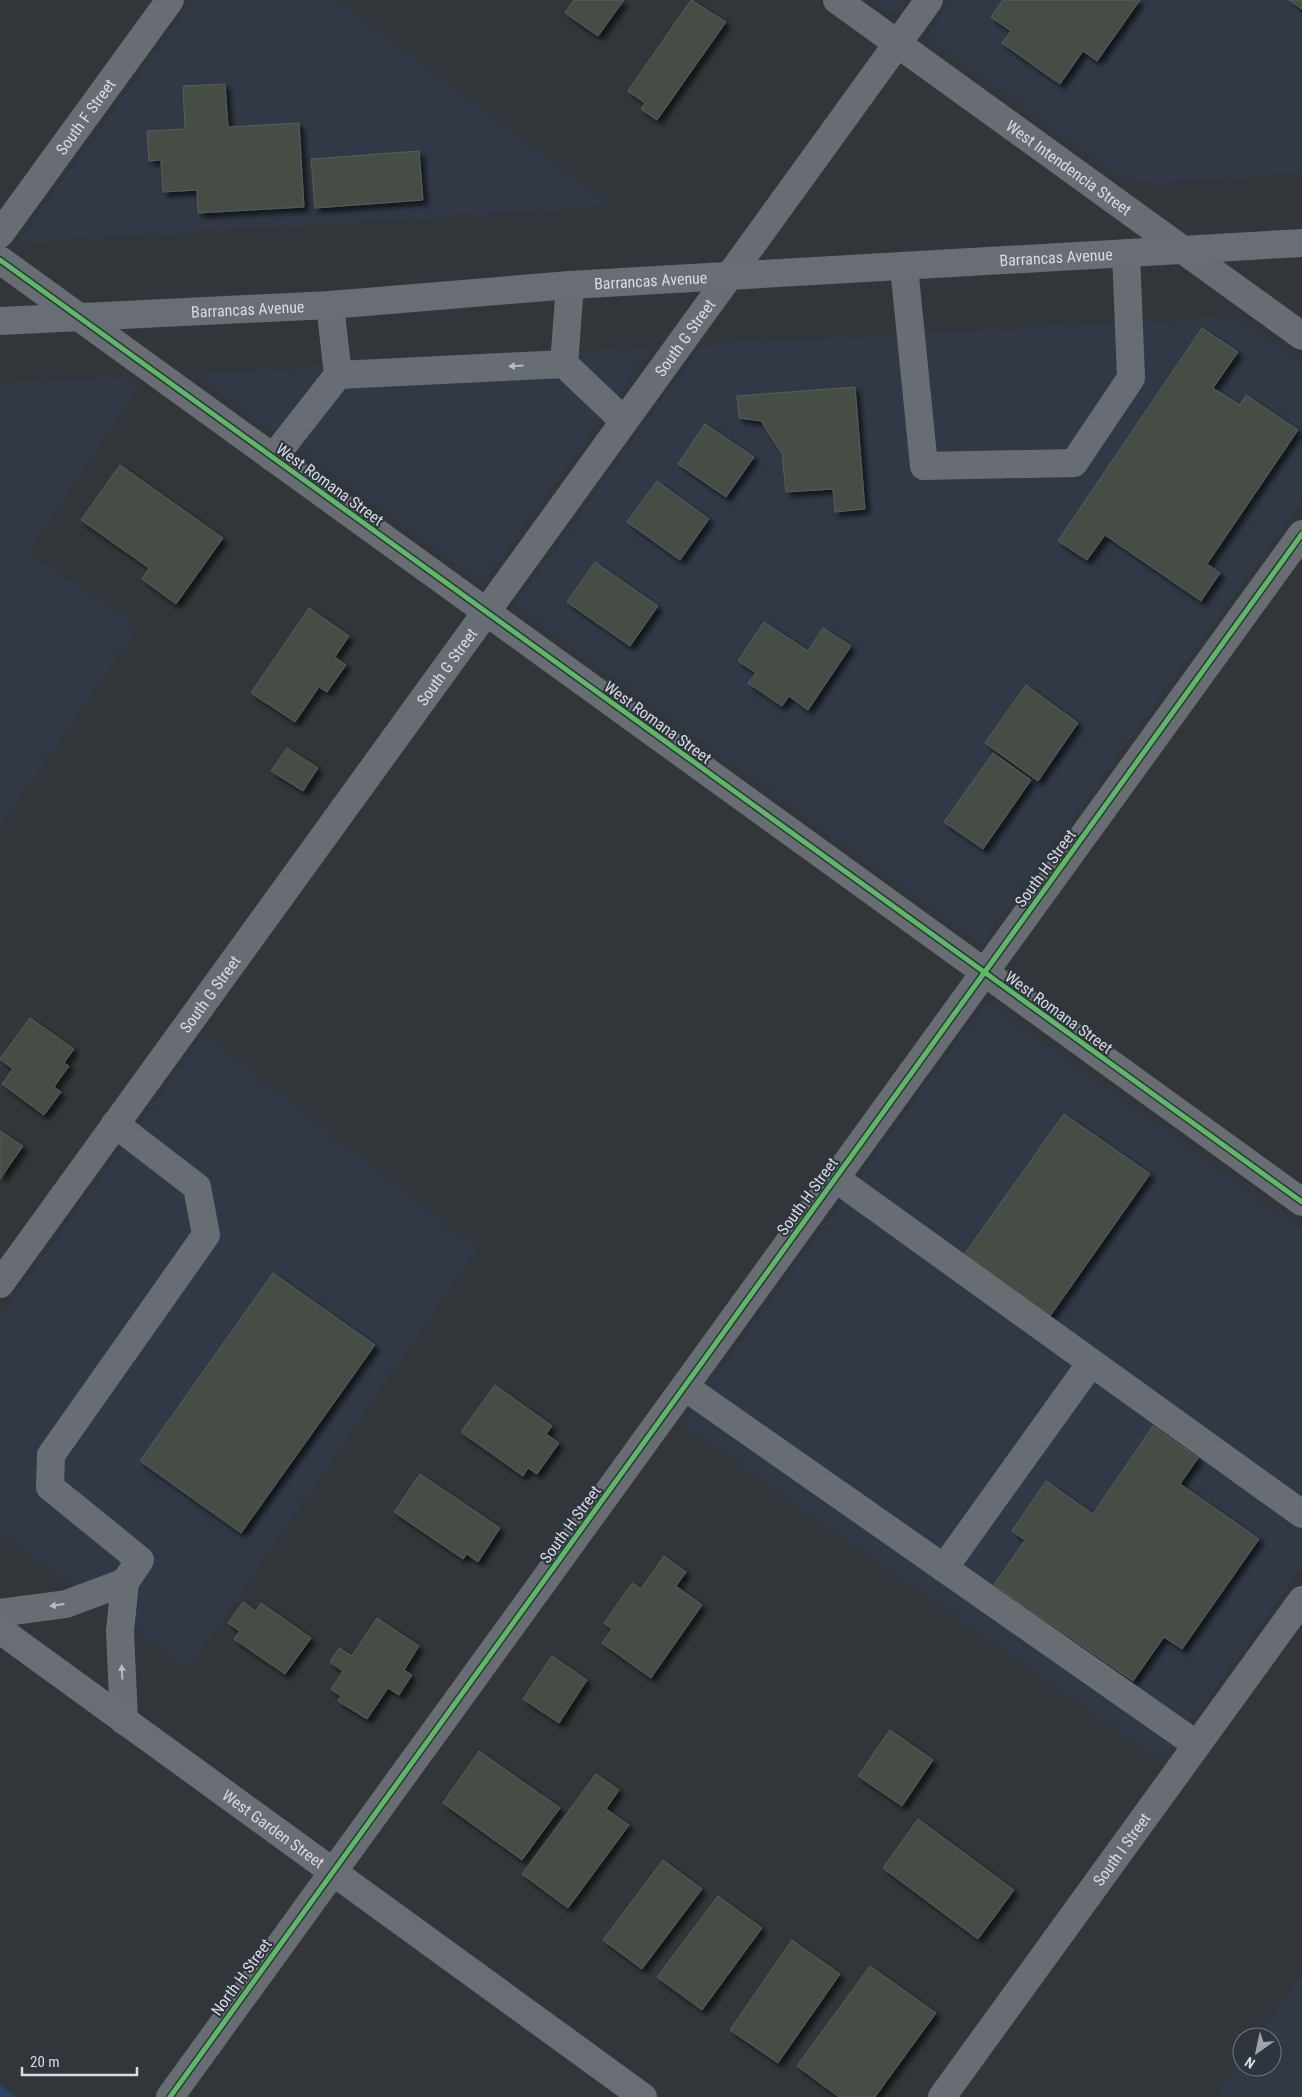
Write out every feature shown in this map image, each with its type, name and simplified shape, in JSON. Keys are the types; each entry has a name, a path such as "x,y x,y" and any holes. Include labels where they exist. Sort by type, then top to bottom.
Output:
{"main road":[{"name":"Barrancas Avenue","path":"0,321 330,305 570,285 1302,243"},
{"name":"West Garden Street","path":"0,1630 643,2097"}],"street":[{"name":"South F Street","path":"0,234 170,0"},
{"name":"West Intendencia Street","path":"837,0 1302,336"},
{"name":"South G Street","path":"0,1284 929,0"},
{"path":"904,267 924,466 1074,463 1131,378 1126,253"},
{"name":"West Romana Street","path":"0,260 1302,1202"},
{"path":"564,364 570,285"},
{"path":"273,458 338,375 330,305"},
{"path":"338,375 564,364 624,421"},
{"name":"South H Street","path":"333,1872 1302,534"},
{"path":"115,1124 197,1187 206,1235 51,1455 50,1487 140,1560 125,1582 120,1631 124,1721"},
{"path":"835,1178 1302,1514"},
{"path":"944,1568 1092,1363"},
{"path":"685,1387 1197,1745"},
{"path":"0,1613 66,1604 125,1582"},
{"name":"South I Street","path":"942,2097 1302,1600"},
{"name":"North H Street","path":"170,2097 333,1872"}],"shaded area":[{"path":"194,0 334,0 611,206 17,243"},
{"path":"875,0 905,0 895,14"},
{"path":"953,0 1302,0 1302,174 1130,184 926,37"},
{"path":"1236,317 1302,364 1302,501 981,944 514,606 702,345"},
{"path":"652,348 483,583 194,374"},
{"path":"123,377 137,387 28,553 138,627 0,826 0,384"},
{"path":"986,1002 1302,1230 1302,1567 1162,1761 682,1424"},
{"path":"204,1035 477,1249 189,1668 0,1532 0,1317"},
{"path":"1302,1974 1302,2097 1216,2097 1232,2074 1232,2077 1282,2077 1282,2027 1265,2027"},
{"path":"0,2085 17,2097 0,2097"}],"building":[{"path":"574,0 624,0 598,36 565,13"},
{"path":"691,0 726,22 657,120 641,109 645,103 628,91"},
{"path":"1003,0 1140,0 1097,61 1083,51 1060,84 1002,43 1011,31 991,17"},
{"path":"1289,0 1302,0 1302,9"},
{"path":"225,84 228,127 299,123 304,207 198,213 197,190 163,192 161,160 149,161 147,131 185,129 183,86"},
{"path":"419,151 423,200 315,208 311,159"},
{"path":"1202,328 1238,352 1213,388 1240,405 1246,395 1298,430 1207,564 1220,573 1201,601 1105,535 1087,560 1058,541"},
{"path":"855,387 865,509 835,512 833,489 786,492 782,454 761,421 739,418 737,396"},
{"path":"705,424 754,457 726,497 678,464"},
{"path":"120,465 223,538 176,604 142,579 149,568 81,520"},
{"path":"657,481 709,519 680,560 627,522"},
{"path":"595,562 658,606 630,646 567,602"},
{"path":"309,608 349,636 335,657 346,665 327,692 319,687 295,722 251,693"},
{"path":"764,622 808,651 823,628 851,646 808,710 789,696 782,706 748,683 756,673 738,661"},
{"path":"1026,685 1078,723 1038,781 985,743"},
{"path":"287,748 318,768 303,791 271,771"},
{"path":"993,753 1031,780 983,849 944,822"},
{"path":"30,1018 74,1049 64,1063 69,1066 54,1087 61,1092 44,1115 2,1084 13,1069 0,1059"},
{"path":"1064,1114 1150,1174 1048,1319 961,1259"},
{"path":"0,1131 23,1146 0,1179"},
{"path":"273,1273 375,1345 241,1533 140,1461"},
{"path":"495,1385 552,1426 546,1434 559,1443 537,1474 528,1468 523,1476 461,1432"},
{"path":"1153,1426 1198,1458 1180,1484 1259,1539 1182,1649 1164,1637 1133,1681 994,1585 1025,1540 1012,1531 1046,1481 1093,1514"},
{"path":"420,1474 500,1528 478,1562 467,1554 463,1559 394,1512"},
{"path":"664,1556 686,1572 676,1586 702,1605 651,1678 602,1643 612,1629 604,1623 632,1583 641,1589"},
{"path":"243,1602 256,1611 261,1603 311,1638 285,1674 234,1639 240,1631 228,1623"},
{"path":"377,1618 419,1646 404,1670 412,1675 399,1695 388,1688 367,1719 338,1701 341,1696 331,1689 343,1671 330,1662 339,1648 352,1656"},
{"path":"552,1656 587,1680 559,1723 523,1699"},
{"path":"890,1730 933,1760 902,1806 858,1776"},
{"path":"479,1751 560,1808 522,1860 443,1803"},
{"path":"596,1774 619,1790 606,1809 629,1825 568,1908 522,1874"},
{"path":"918,1819 1014,1890 978,1939 883,1868"},
{"path":"663,1860 702,1889 642,1969 603,1940"},
{"path":"718,1896 762,1928 702,2010 657,1977"},
{"path":"792,1940 840,1974 778,2063 730,2030"},
{"path":"870,1966 936,2013 875,2097 839,2097 797,2066"}],"cycle path":[{"path":"0,260 1302,1202"},
{"path":"170,2097 1302,534"}]}
